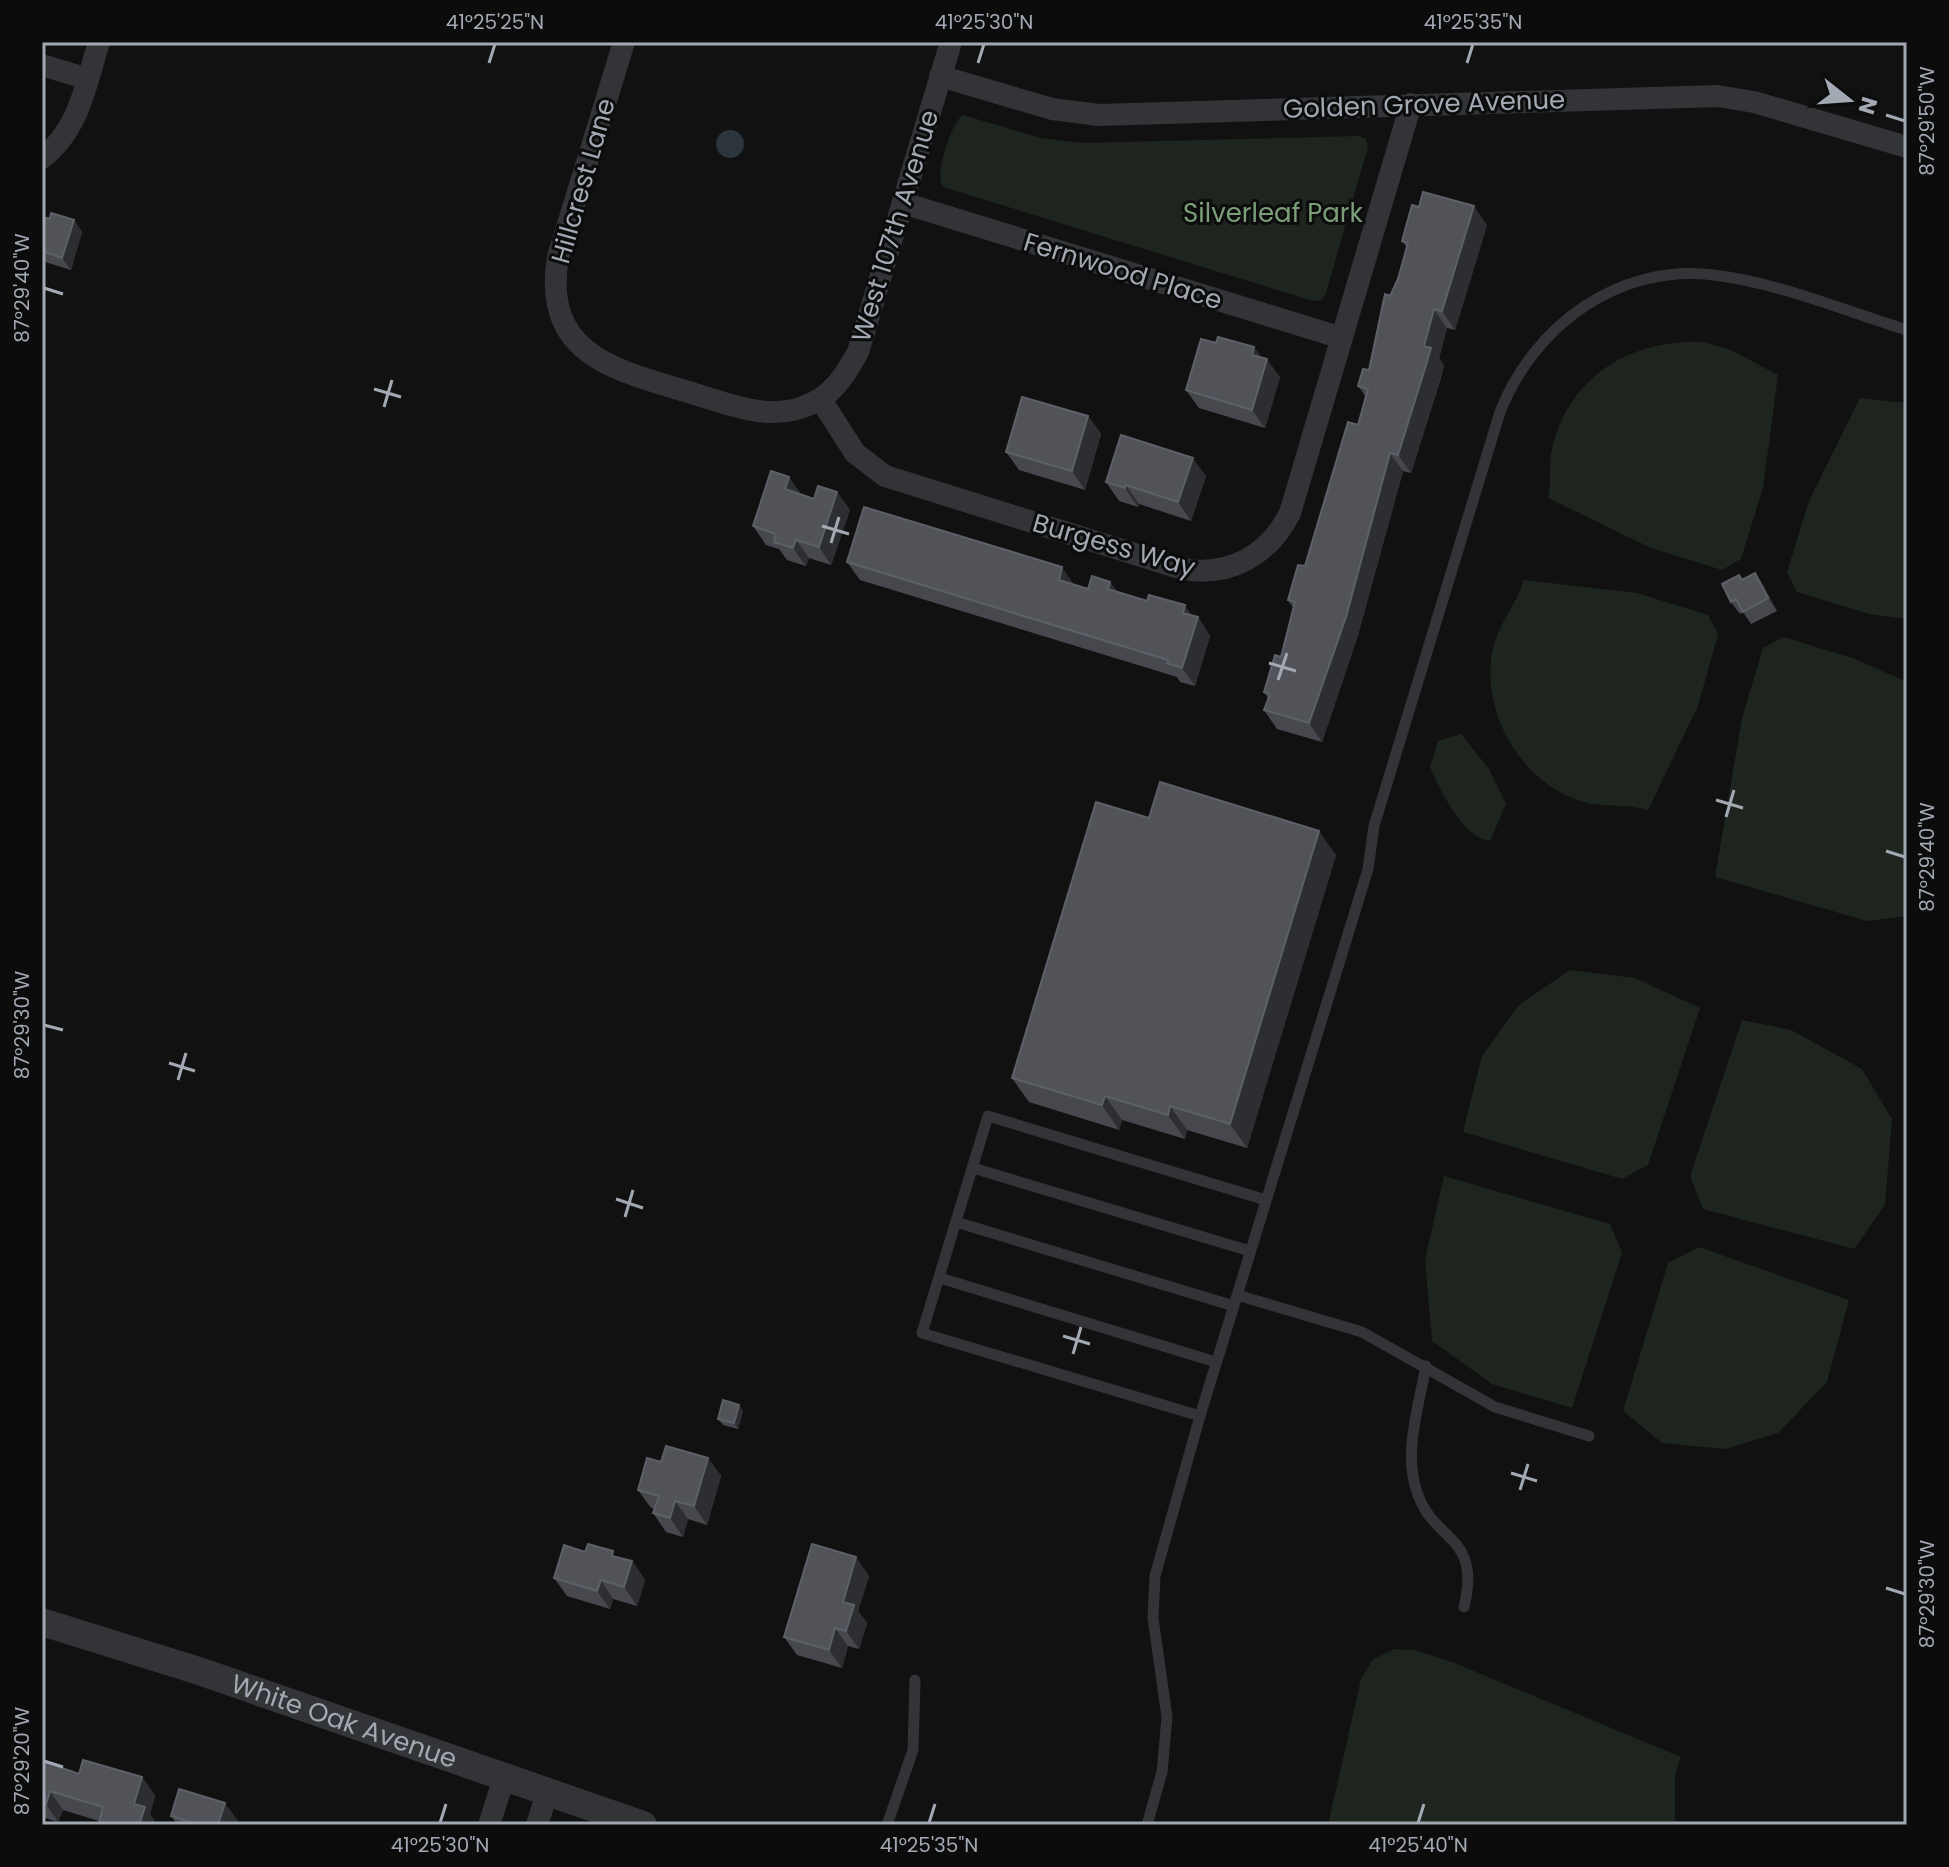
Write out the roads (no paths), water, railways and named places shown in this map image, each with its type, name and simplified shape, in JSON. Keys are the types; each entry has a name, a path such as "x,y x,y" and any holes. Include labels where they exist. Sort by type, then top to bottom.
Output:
{"street":[{"path":"42,158 60,143 71,125 99,42"},
{"name":"Hillcrest Lane","path":"624,42 558,257 556,297 568,331 580,347 607,366 737,407 773,413 821,400"},
{"name":"West 107th Avenue","path":"821,400 838,385 858,352 951,42"},
{"path":"42,65 88,79"},
{"name":"Golden Grove Avenue","path":"940,76 1052,109 1099,115 1717,96 1754,102 1907,147"},
{"name":"Burgess Way","path":"821,400 855,453 885,476 1183,569 1215,571 1260,553 1284,525 1411,104"},
{"name":"Fernwood Place","path":"903,203 1342,338"},
{"name":"White Oak Avenue","path":"42,1622 214,1676 643,1825"},
{"path":"489,1825 504,1778"},
{"path":"537,1825 547,1793"}],"lane":[{"path":"1147,1825 1158,1792 1166,1734 1166,1697 1153,1618 1155,1576 1216,1362 1368,869 1374,826 1500,412 1532,353 1556,327 1585,305 1624,286 1669,275 1736,279 1907,330"},
{"path":"1200,1416 922,1333 988,1116 1266,1200"},
{"path":"973,1168 1250,1251"},
{"path":"956,1222 1362,1332 1512,1414 1589,1436"},
{"path":"940,1278 1216,1362"},
{"path":"1426,1366 1412,1451 1414,1484 1423,1505 1467,1560 1470,1579 1464,1607"},
{"path":"887,1825 913,1750 915,1680"}],"park label":[{"name":"Silverleaf Park","path":"1273,213"}]}
